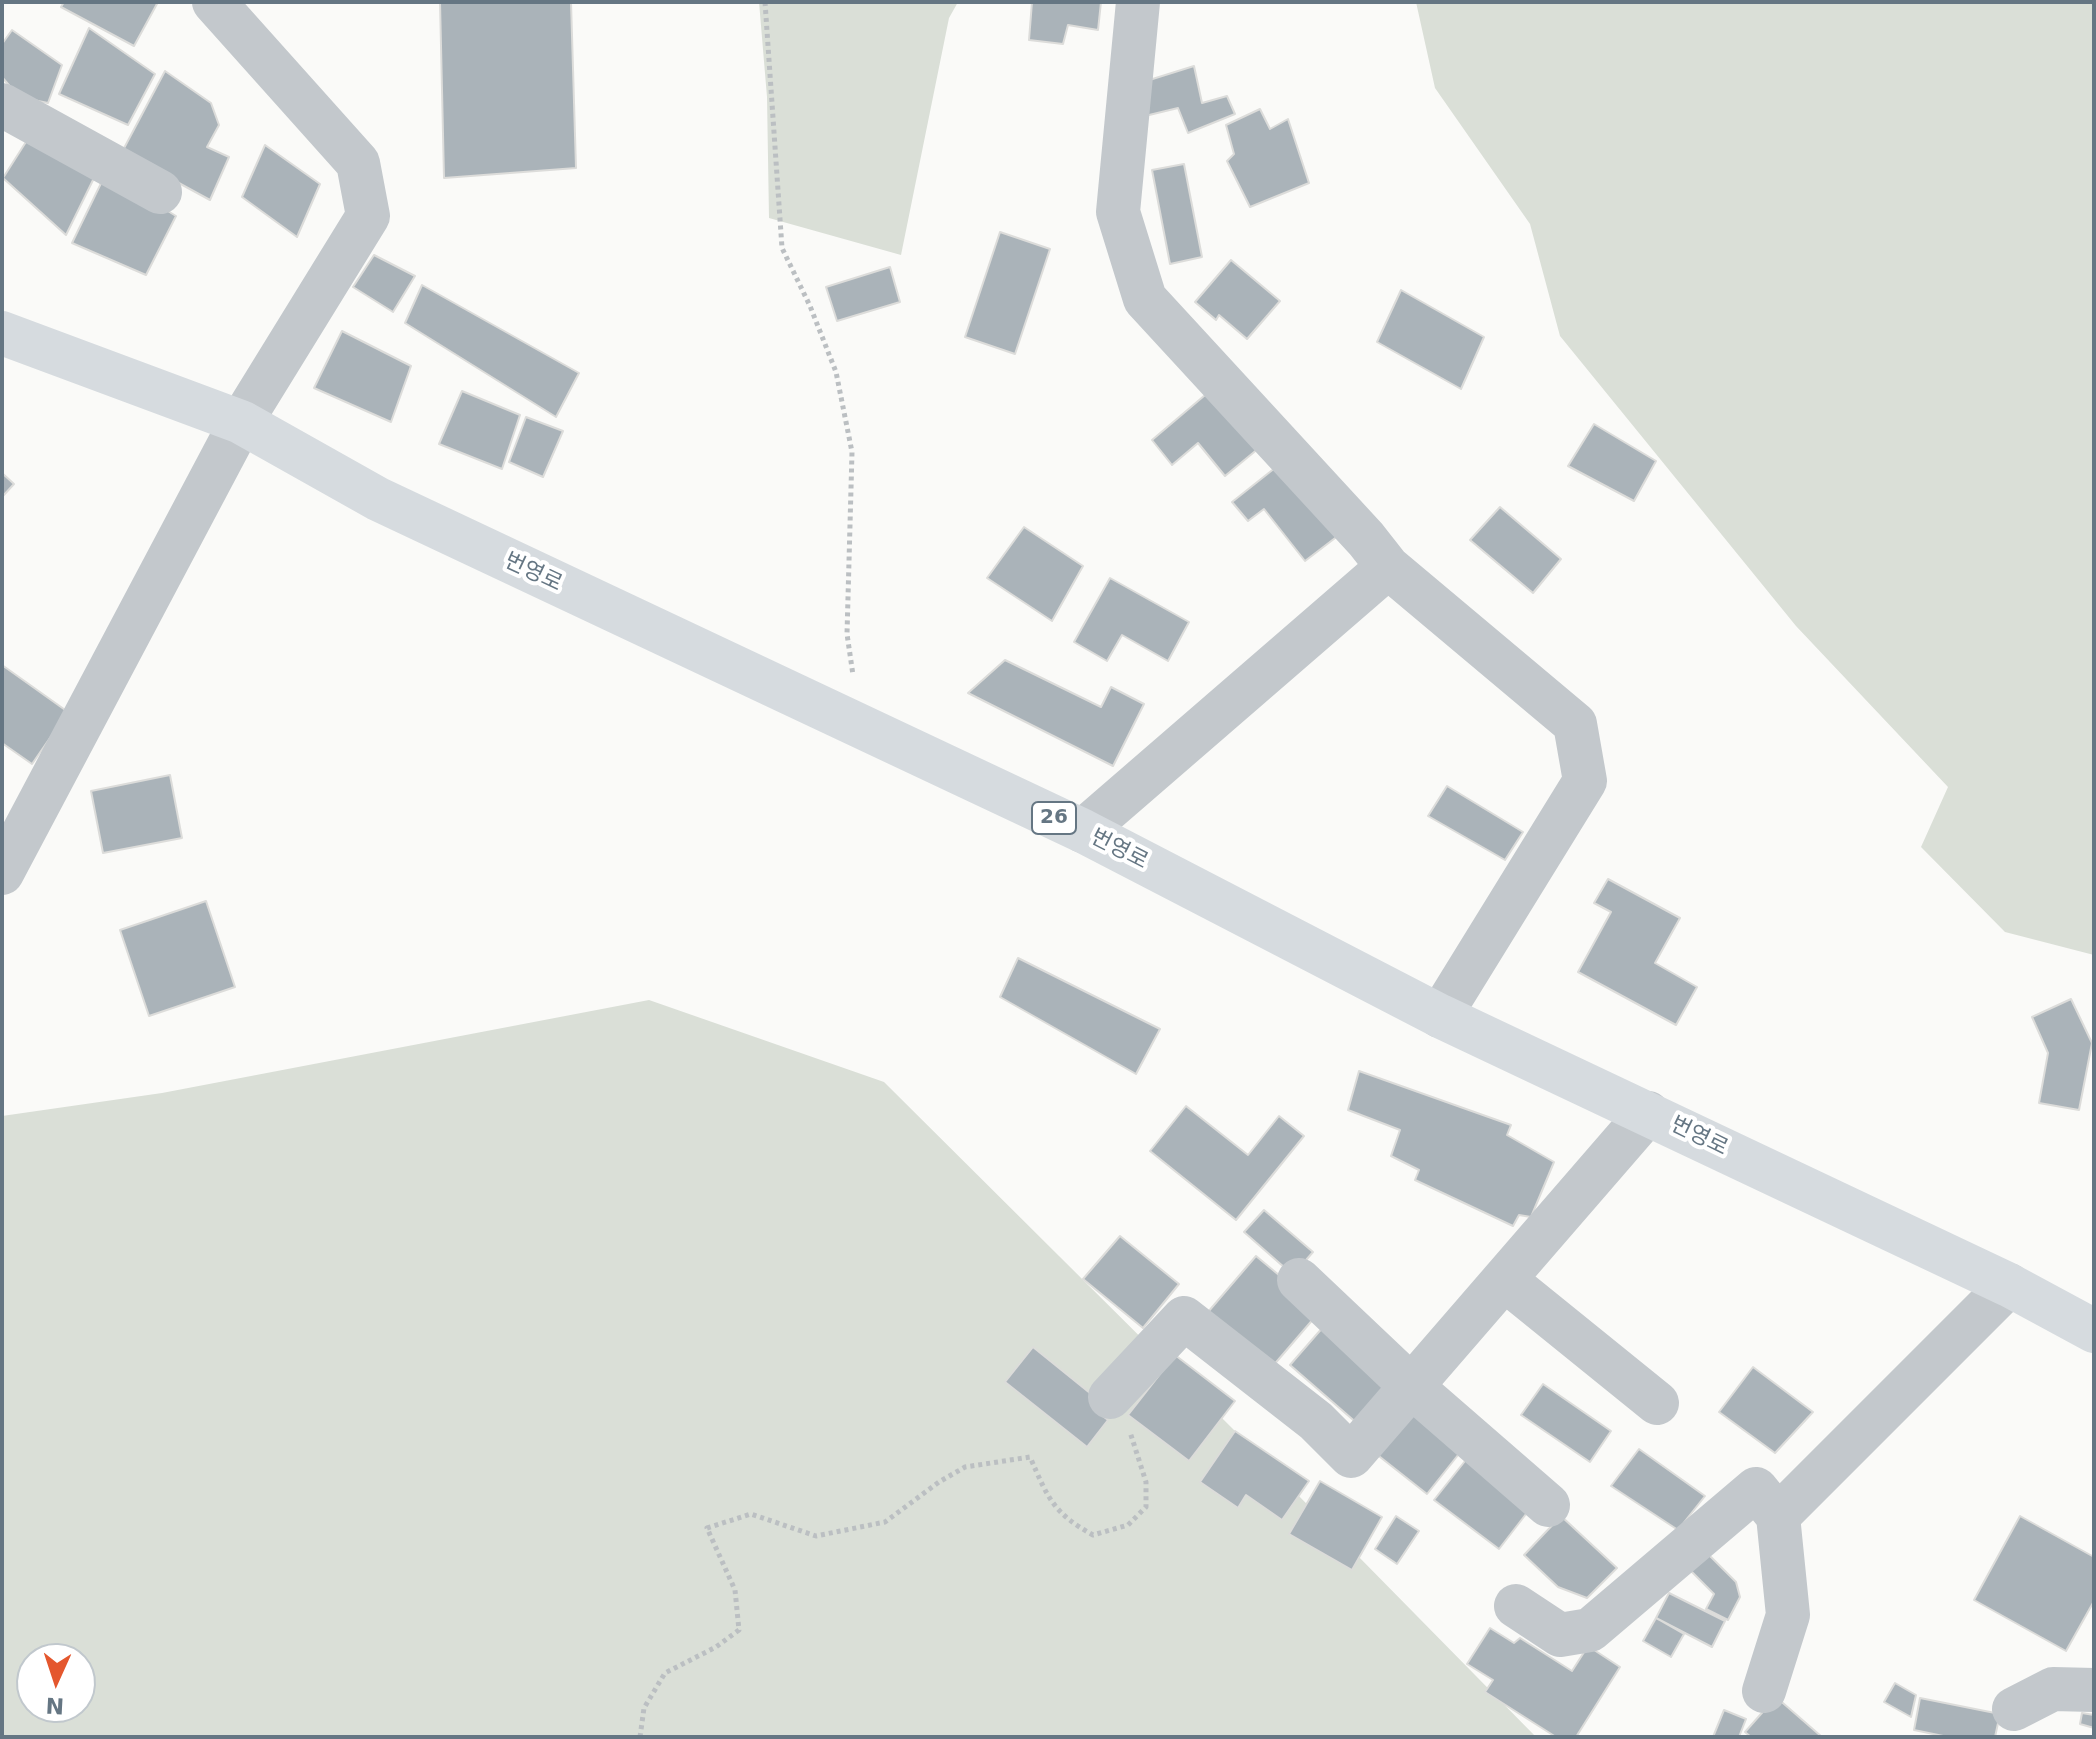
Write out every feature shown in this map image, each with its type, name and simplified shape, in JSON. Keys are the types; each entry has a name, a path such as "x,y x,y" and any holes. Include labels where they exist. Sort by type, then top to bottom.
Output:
{"main road":[{"name":"번영로","path":"2,333 241,422 378,499 1083,831 1440,1016 2009,1285 2094,1331"}],"street":[{"path":"2,873 241,422 368,216 358,163 214,2"},
{"path":"1138,2 1118,212 1145,299 1366,539 1388,567 1575,724 1585,781 1440,1016"},
{"path":"2,105 160,192"},
{"path":"1083,831 1388,567"},
{"path":"1110,1397 1184,1318 1316,1421 1351,1456 1648,1113"},
{"path":"1299,1280 1411,1386 1548,1505"},
{"path":"1505,1280 1657,1403"},
{"path":"1778,1516 2009,1285"},
{"path":"1516,1606 1560,1635 1590,1630 1756,1489 1778,1516 1788,1615 1764,1691"},
{"path":"2014,1709 2053,1689 2094,1690"}],"path":[{"path":"765,2 782,248 810,306 836,372 852,452 847,634 861,728"},
{"path":"640,1737 644,1708 665,1673 716,1647 739,1630 735,1590 707,1528 751,1514 816,1536 885,1522 965,1467 1030,1457 1049,1501 1075,1525 1093,1535 1128,1525 1146,1507 1146,1482 1121,1408 1110,1397"}],"shaded area":[{"path":"759,2 958,2 949,18 901,255 769,218 767,97"},
{"path":"1416,2 2094,2 2094,955 2005,932 1921,847 1948,787 1796,626 1560,336 1530,224 1435,88"},
{"path":"649,1000 884,1082 1235,1431 1536,1737 2,1737 2,1116 162,1093"}],"building":[{"path":"64,2 158,2 134,46 61,7"},
{"path":"440,2 571,2 576,168 444,178"},
{"path":"1032,2 1101,2 1098,30 1068,25 1063,44 1029,40"},
{"path":"89,28 155,74 128,125 59,94"},
{"path":"12,30 62,65 48,103 19,97 2,77 2,44"},
{"path":"1194,66 1202,103 1227,96 1235,114 1188,133 1178,108 1145,116 1143,82"},
{"path":"165,71 211,103 219,125 207,147 229,157 210,200 122,152"},
{"path":"1260,109 1270,129 1288,119 1309,183 1250,207 1227,161 1234,154 1226,125"},
{"path":"31,134 95,176 66,235 3,178"},
{"path":"265,145 320,184 297,237 242,197"},
{"path":"1184,164 1202,257 1170,264 1152,170"},
{"path":"106,173 176,216 146,275 72,243"},
{"path":"1000,232 1050,249 1015,354 965,337"},
{"path":"374,255 415,276 393,312 353,287"},
{"path":"1231,260 1280,301 1247,339 1219,315 1216,320 1195,302"},
{"path":"890,267 900,302 837,321 826,287"},
{"path":"422,285 579,373 556,417 405,323"},
{"path":"1401,290 1484,337 1461,389 1377,342"},
{"path":"342,331 411,366 391,422 314,388"},
{"path":"1211,390 1259,448 1225,476 1198,443 1172,465 1152,440"},
{"path":"462,391 520,415 502,469 439,444"},
{"path":"526,417 563,431 543,477 509,462"},
{"path":"1594,424 1656,461 1634,501 1568,466"},
{"path":"1285,460 1343,532 1305,561 1264,509 1248,521 1232,502"},
{"path":"2,473 14,484 2,497"},
{"path":"1500,507 1561,559 1533,593 1470,540"},
{"path":"1024,527 1083,566 1052,621 987,578"},
{"path":"1110,578 1189,622 1168,661 1122,635 1107,661 1074,642"},
{"path":"1005,660 1101,707 1111,687 1144,704 1113,766 968,693"},
{"path":"2,665 68,712 32,764 2,743"},
{"path":"170,775 182,838 103,853 91,791"},
{"path":"1447,786 1523,832 1505,860 1428,816"},
{"path":"1608,879 1680,918 1655,963 1697,987 1676,1025 1578,972 1611,912 1594,903"},
{"path":"206,901 235,987 149,1016 120,930"},
{"path":"1018,958 1160,1029 1136,1074 1000,997"},
{"path":"2071,999 2092,1043 2079,1110 2039,1103 2048,1053 2032,1017"},
{"path":"1359,1071 1511,1125 1507,1135 1554,1162 1531,1217 1519,1215 1513,1226 1415,1180 1419,1170 1391,1156 1400,1130 1348,1110"},
{"path":"1186,1106 1248,1155 1279,1116 1304,1136 1236,1220 1150,1151"},
{"path":"1264,1210 1313,1252 1293,1275 1244,1232"},
{"path":"1120,1236 1179,1284 1143,1328 1083,1279"},
{"path":"1256,1256 1321,1310 1272,1367 1208,1312"},
{"path":"1324,1326 1394,1386 1359,1425 1290,1365"},
{"path":"1033,1347 1106,1406 1100,1414 1108,1420 1087,1447 1005,1382"},
{"path":"1175,1355 1235,1401 1189,1461 1128,1415"},
{"path":"1753,1367 1813,1412 1775,1453 1719,1412"},
{"path":"1543,1384 1611,1431 1590,1462 1521,1415"},
{"path":"1414,1404 1466,1445 1427,1494 1375,1453"},
{"path":"1235,1431 1309,1481 1282,1520 1246,1495 1238,1508 1200,1482"},
{"path":"1639,1449 1705,1496 1678,1530 1611,1486"},
{"path":"1469,1456 1533,1505 1499,1549 1434,1500"},
{"path":"1320,1481 1382,1517 1352,1570 1289,1534"},
{"path":"1396,1516 1419,1531 1397,1564 1375,1549"},
{"path":"1561,1516 1617,1568 1587,1598 1558,1587 1524,1555"},
{"path":"2020,1516 2094,1557 2094,1601 2066,1651 1974,1600"},
{"path":"1703,1549 1736,1582 1740,1597 1728,1620 1706,1609 1714,1594 1686,1566"},
{"path":"1669,1593 1725,1621 1712,1647 1656,1618"},
{"path":"1656,1618 1684,1634 1671,1657 1643,1641"},
{"path":"1490,1628 1514,1643 1520,1638 1572,1671 1588,1646 1620,1667 1576,1737 1556,1737 1485,1692 1493,1680 1467,1664"},
{"path":"1895,1683 1916,1695 1911,1717 1884,1702"},
{"path":"1776,1697 1822,1737 1751,1737 1745,1732"},
{"path":"1920,1698 2000,1714 1995,1737 1948,1737 1914,1730"},
{"path":"1724,1710 1746,1719 1739,1737 1713,1737"},
{"path":"2082,1713 2094,1715 2094,1728 2080,1724"}]}
